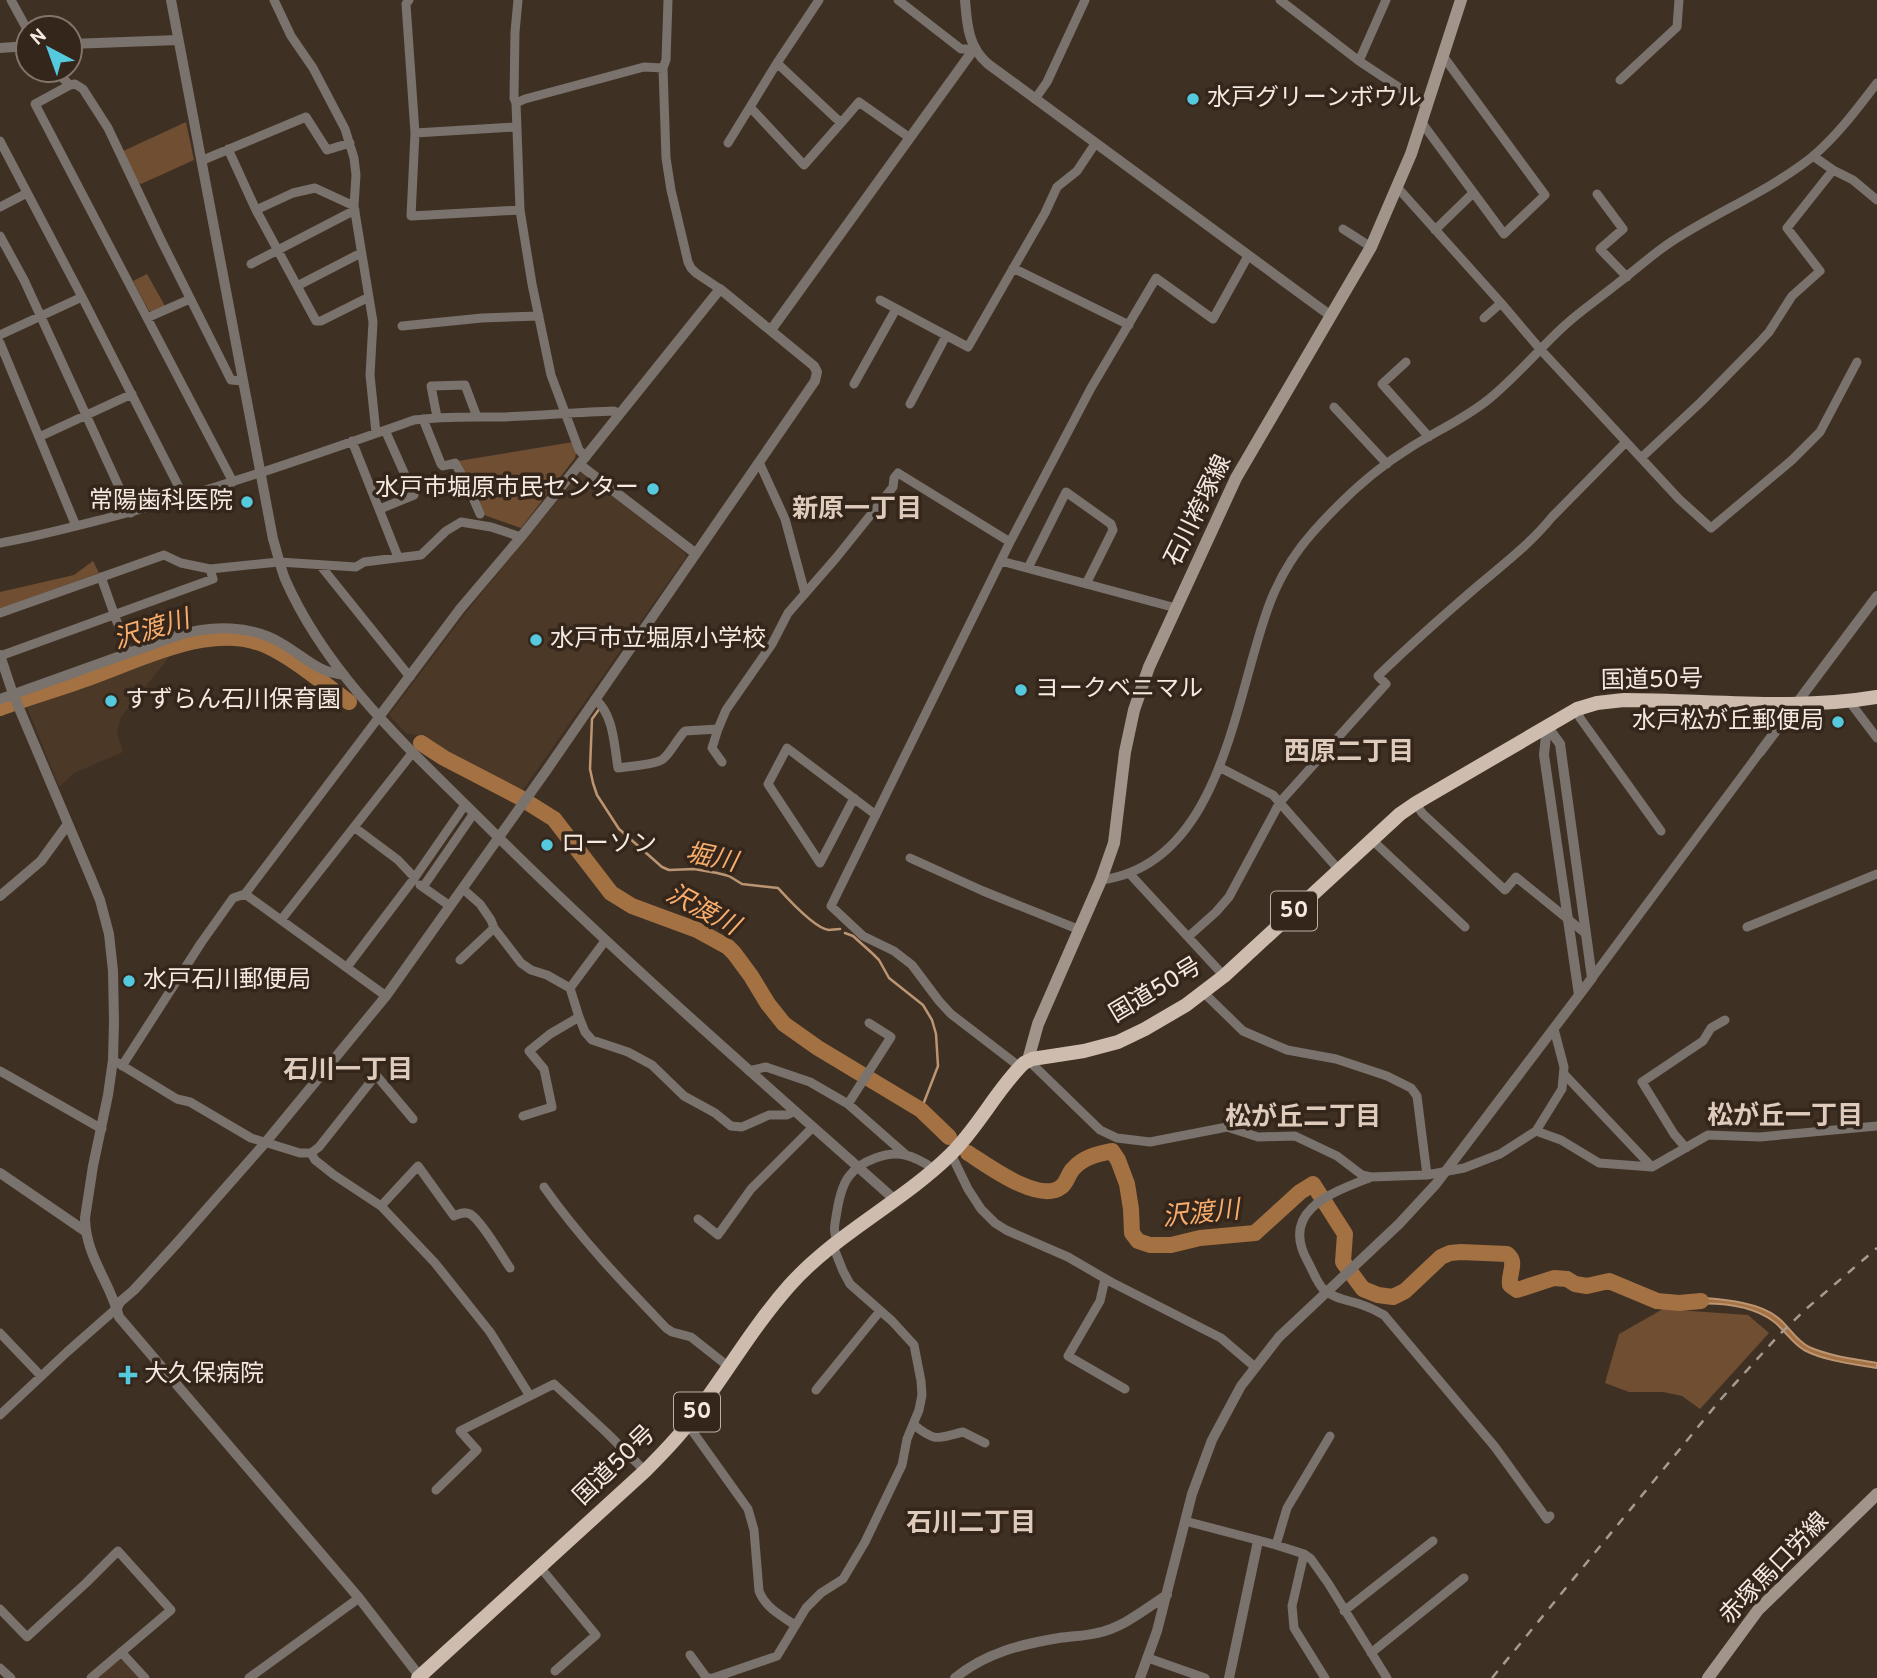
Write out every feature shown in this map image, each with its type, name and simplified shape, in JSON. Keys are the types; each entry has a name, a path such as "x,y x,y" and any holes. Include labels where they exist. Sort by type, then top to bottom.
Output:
{"highway":[{"name":"国道50号","path":"420,1677 645,1471 688,1425 791,1284 836,1244 951,1154 1024,1064 1118,1042 1157,1023 1204,993 1400,814 1577,709 1605,701 1624,700 1795,704 1877,697"}],"main road":[{"name":"石川袴塚線","path":"1024,1064 1038,1024 1101,880 1114,842 1125,752 1149,667 1236,478 1371,247 1422,123 1461,0"},
{"name":"赤塚馬口労線","path":"1708,1678 1758,1610 1877,1494"}],"street":[{"path":"171,0 279,562 300,608 344,675 379,717 498,837 605,941 895,1199"},
{"path":"274,0 291,36 313,68 350,144 356,175 354,208 373,322 370,375 380,432 414,495 380,509"},
{"path":"409,0 406,4 415,133 411,216 520,210"},
{"path":"518,0 514,98 520,210 551,375 583,461 695,553"},
{"path":"0,1415 134,1290 265,1143 387,996 529,795 817,376 814,366 720,289 696,273 688,262 666,158 663,68 666,60 667,0"},
{"path":"728,143 819,0"},
{"path":"898,0 961,49 974,49"},
{"path":"965,0 968,30 974,49 988,64 1331,316"},
{"path":"1280,0 1359,61 1427,106"},
{"path":"1359,61 1385,0"},
{"path":"1620,79 1677,27 1679,0"},
{"path":"1035,99 1047,82 1085,1"},
{"path":"84,43 178,40"},
{"path":"771,330 974,49"},
{"path":"1422,123 1504,233 1545,195 1443,56"},
{"path":"777,63 841,123"},
{"path":"516,103 644,68 663,68"},
{"path":"1101,880 1119,877 1154,860 1182,835 1200,807 1219,767 1277,586 1302,545 1322,522 1403,452 1461,420 1487,401 1566,324 1668,245 1697,226 1745,201 1813,156 1847,121 1877,83"},
{"path":"233,482 35,104 70,85 75,84 83,89 108,128 231,380 243,381"},
{"path":"750,107 804,165 859,102 910,138"},
{"path":"203,160 306,117 327,150 350,144"},
{"path":"415,133 516,127"},
{"path":"0,141 184,497"},
{"path":"880,300 968,347 1045,214 1057,187 1077,171 1095,144"},
{"path":"228,149 277,250 316,321 369,297"},
{"path":"1813,156 1832,170 1853,180 1877,200"},
{"path":"1641,458 1757,345 1769,332 1792,296 1820,271 1787,228 1832,170"},
{"path":"1397,187 1540,349 1691,511 1711,528 1792,460 1820,432 1857,362"},
{"path":"257,210 293,193 315,188 354,208"},
{"path":"0,206 27,193"},
{"path":"1435,230 1472,193"},
{"path":"1597,194 1623,229 1600,249 1626,277"},
{"path":"251,264 354,208"},
{"path":"1343,229 1371,247"},
{"path":"0,236 131,513"},
{"path":"297,286 361,253"},
{"path":"1248,256 1213,319 1156,278 1091,388 1010,542 831,906 863,936 894,951 912,965 951,1014 1024,1064 1100,1130 1117,1138 1150,1142 1227,1127 1258,1137 1295,1136 1337,1156 1362,1175 1371,1177 1445,1173 1500,1154 1536,1131 1562,1088 1564,1067 1554,1029"},
{"path":"1013,268 1129,325"},
{"path":"118,1063 233,898 245,894 460,609 583,461 720,289"},
{"path":"0,335 82,296"},
{"path":"147,318 190,299"},
{"path":"1484,318 1501,303"},
{"path":"854,384 896,309"},
{"path":"402,326 482,318 539,316"},
{"path":"910,404 946,336"},
{"path":"0,343 76,526"},
{"path":"1406,362 1382,384 1429,437"},
{"path":"437,417 431,386 465,385 477,417"},
{"path":"40,437 132,394"},
{"path":"1334,407 1387,464"},
{"path":"0,543 131,513 261,474 423,419 566,412 614,411 620,414"},
{"path":"423,419 441,464 443,466 455,463 480,514"},
{"path":"352,442 398,558"},
{"path":"1188,937 1229,897 1280,802 1386,684 1378,676 1533,538 1626,442"},
{"path":"759,461 785,519 805,593"},
{"path":"722,762 712,748 726,709 772,643 788,613 893,487 898,473 1010,542"},
{"path":"1028,568 1066,492 1111,524 1113,530 1086,584"},
{"path":"0,613 164,555 181,563 210,569 279,562 356,567 364,562 421,555 446,531 461,523 491,527 521,537"},
{"path":"1001,561 1176,608"},
{"path":"320,565 410,677"},
{"path":"210,569 213,579 0,656 16,701 100,900 109,934 118,1063 88,1194 85,1231 95,1263 119,1317 359,1598 420,1677"},
{"path":"101,577 128,653"},
{"path":"1140,1678 1167,1595 1192,1494 1212,1440 1233,1400 1255,1367 1279,1337 1374,1247 1445,1173 1877,596"},
{"path":"0,699 16,701 128,653 194,630 248,630 279,641 324,671 344,675"},
{"path":"595,699 603,706 609,719 618,768 662,760 685,731 718,729"},
{"path":"1849,701 1877,738"},
{"path":"1577,709 1580,718 1661,831"},
{"path":"1547,726 1560,744 1592,978"},
{"path":"1547,726 1544,755 1579,995"},
{"path":"854,798 820,863 768,784 787,748 876,814"},
{"path":"281,920 413,751"},
{"path":"1219,767 1280,802 1339,870"},
{"path":"1416,803 1422,813 1505,890 1516,877 1585,933"},
{"path":"347,967 465,804"},
{"path":"423,887 474,813"},
{"path":"0,897 41,861 68,824"},
{"path":"354,827 397,860 423,887 450,906"},
{"path":"1371,839 1465,927"},
{"path":"910,859 1080,930"},
{"path":"1129,873 1223,976"},
{"path":"1747,927 1877,874"},
{"path":"463,889 480,904 494,928 521,963 570,988 585,1032 592,1040 628,1052 652,1065 684,1096 715,1113 731,1126 742,1127 769,1115 787,1115 795,1111"},
{"path":"245,894 387,996"},
{"path":"460,960 494,928"},
{"path":"570,988 605,941"},
{"path":"1204,993 1243,1031 1262,1040 1287,1050 1336,1059 1387,1076 1410,1088 1417,1097 1427,1175"},
{"path":"523,1116 552,1107 544,1069 529,1051 563,1025 579,1017"},
{"path":"1686,1148 1674,1134 1642,1082 1703,1041 1711,1028 1725,1020"},
{"path":"848,1104 891,1037 869,1023"},
{"path":"118,1063 177,1099 190,1102 251,1138 300,1153 311,1153 319,1147 376,1075 413,1119"},
{"path":"749,1071 766,1067 810,1082 848,1104 906,1155 934,1169"},
{"path":"0,1071 102,1129"},
{"path":"1564,1074 1653,1167"},
{"path":"1536,1131 1561,1140 1599,1163 1653,1167 1708,1135 1760,1137 1877,1126"},
{"path":"698,1219 718,1235 751,1189 813,1127"},
{"path":"311,1153 315,1160 334,1175 381,1206 435,1263 490,1332 530,1396"},
{"path":"951,1154 968,1189 987,1217 1006,1230 1065,1256 1221,1338 1255,1367"},
{"path":"690,1656 706,1677 711,1678 778,1656 806,1608 821,1593 843,1579 884,1506 902,1465 907,1439 914,1425 922,1395 914,1345 892,1321 850,1284 843,1271 834,1233 839,1198 848,1177 858,1167 883,1157 906,1155"},
{"path":"381,1206 418,1166 454,1216 462,1212 477,1220 510,1268"},
{"path":"0,1172 85,1231"},
{"path":"1371,1177 1339,1190 1308,1211 1301,1221 1300,1242 1304,1256 1326,1292 1384,1315 1495,1447 1547,1519 1550,1516"},
{"path":"544,1187 591,1249 666,1328 691,1337 729,1367"},
{"path":"1105,1279 1100,1301 1068,1356 1125,1389"},
{"path":"816,1390 880,1311"},
{"path":"0,1333 41,1376"},
{"path":"436,1490 477,1450 460,1431 554,1384 645,1471"},
{"path":"688,1425 748,1509 754,1530 762,1599 796,1625"},
{"path":"914,1425 929,1437 941,1439 963,1432 985,1443"},
{"path":"1276,1545 1287,1508 1330,1436"},
{"path":"1185,1521 1304,1554 1317,1565 1387,1678"},
{"path":"1229,1678 1258,1541"},
{"path":"1345,1611 1433,1541"},
{"path":"0,1609 26,1637 118,1550 171,1610 91,1678"},
{"path":"1304,1554 1292,1606 1294,1628 1325,1678"},
{"path":"540,1567 596,1635 555,1671"},
{"path":"1371,1653 1464,1578"},
{"path":"956,1678 978,1662 1009,1648 1097,1633 1116,1627 1167,1595"},
{"path":"248,1678 359,1598"},
{"path":"121,1652 145,1678"},
{"path":"1148,1658 1205,1678"},
{"path":"0,1668 11,1678"}],"shaded area":[{"path":"186,122 194,160 141,184 137,182 121,152"},
{"path":"147,274 165,306 152,312 133,281"},
{"path":"573,442 575,458 521,528 484,515 458,461"},
{"name":"水戸市立堀原小学校","path":"580,473 585,473 685,553 686,557 523,790 513,786 510,789 424,737 406,733 389,715 467,611"},
{"path":"93,561 99,573 0,609 0,592 74,575"},
{"path":"171,655 121,717 117,732 123,752 74,773 59,787 27,707"},
{"path":"1705,1298 1761,1308 1777,1317 1809,1347 1877,1363 1877,1368 1812,1354 1795,1343 1773,1321 1752,1310 1715,1304 1679,1305 1679,1300"},
{"path":"1663,1309 1748,1315 1769,1333 1700,1409 1682,1396 1663,1392 1629,1392 1605,1383 1619,1334"},
{"path":"119,1659 140,1678 98,1678"}],"waterway":[{"name":"沢渡川","path":"0,708 154,653 200,640 222,638 244,639 276,650 349,702"},
{"name":"堀川","path":"600,708 592,719 590,769 597,795 619,829 662,867 669,870 694,869 717,873 742,884 778,888 817,925 829,930 840,929"},
{"name":"沢渡川","path":"421,743 554,819 611,893 632,906 697,930 728,947 784,1024 818,1048 921,1110 949,1137"},
{"name":"堀川","path":"845,933 853,936 879,960 889,978 923,1005 932,1020 936,1034 938,1066 921,1110"},
{"name":"沢渡川","path":"968,1153 1013,1181 1040,1191 1051,1191 1061,1187 1071,1171 1081,1162 1112,1151 1127,1184 1132,1233 1138,1241 1150,1245 1171,1245 1200,1238 1255,1233 1300,1192 1313,1184 1345,1234 1343,1262 1363,1289 1378,1295 1393,1297 1405,1291 1441,1257 1461,1252 1507,1254 1512,1261 1510,1285 1517,1290 1554,1278 1587,1286 1609,1281 1657,1301 1701,1301"}],"railway":[{"path":"1492,1678 1721,1399 1779,1335 1877,1248"}],"place":[{"name":"水戸グリーンボウル","path":"1193,99"},
{"name":"水戸市堀原市民センター","path":"653,489"},
{"name":"常陽歯科医院","path":"247,502"},
{"name":"水戸市立堀原小学校","path":"536,640"},
{"name":"ヨークベニマル","path":"1021,690"},
{"name":"すずらん石川保育園","path":"111,701"},
{"name":"水戸松が丘郵便局","path":"1838,722"},
{"name":"ローソン","path":"547,845"},
{"name":"水戸石川郵便局","path":"129,981"},
{"name":"大久保病院","path":"128,1375"}],"district":[{"name":"新原一丁目","path":"857,510"},
{"name":"西原二丁目","path":"1349,753"},
{"name":"石川一丁目","path":"348,1071"},
{"name":"松が丘一丁目","path":"1785,1117"},
{"name":"松が丘二丁目","path":"1303,1118"},
{"name":"石川二丁目","path":"971,1524"}]}
